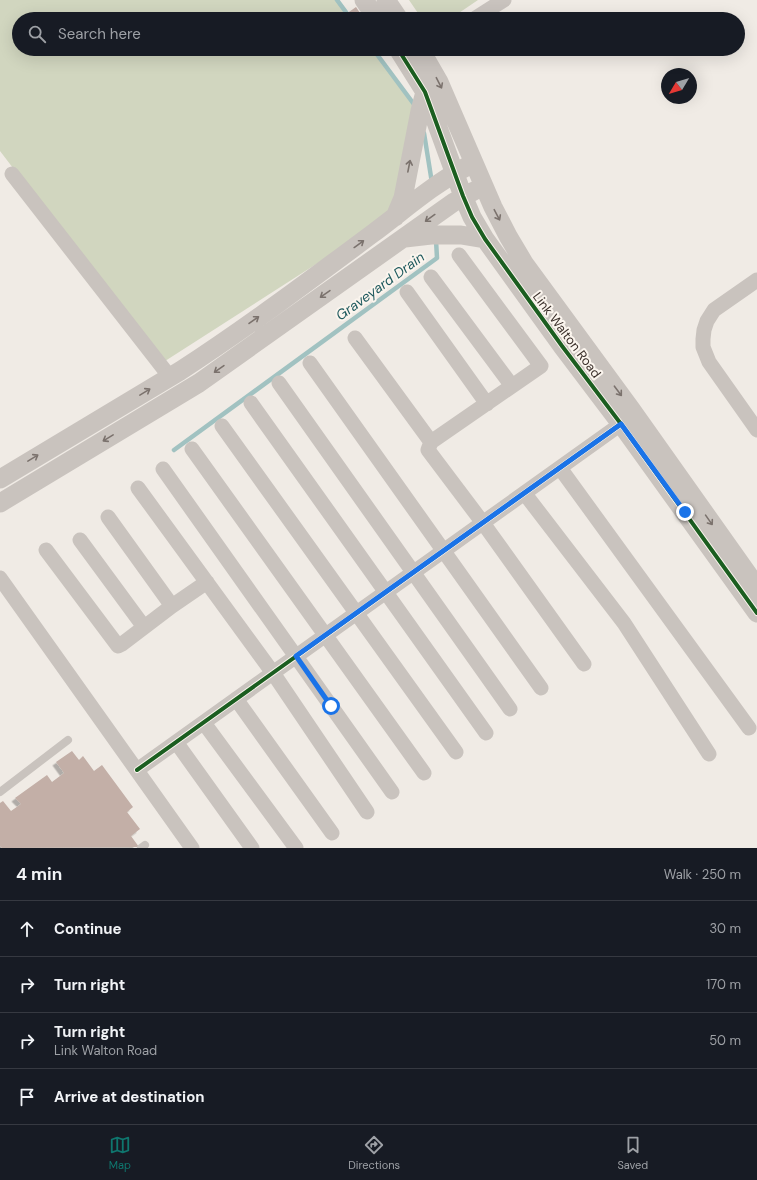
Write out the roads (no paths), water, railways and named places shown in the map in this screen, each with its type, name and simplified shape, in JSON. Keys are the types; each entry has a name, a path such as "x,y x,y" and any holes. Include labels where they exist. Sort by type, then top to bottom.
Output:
{"street":[{"path":"364,0 372,12"},
{"path":"386,0 394,12"},
{"path":"485,12 504,0"},
{"name":"Link Walton Road","path":"403,56 425,92 454,174 472,217 485,239 757,613"},
{"name":"Link Walton Road","path":"426,56 439,82 483,186 508,236 524,263 631,409 757,587"},
{"path":"395,217 403,198 420,110 425,92"},
{"path":"0,478 170,377 210,351 293,292 433,188 474,163"},
{"path":"12,174 170,377"},
{"path":"0,503 199,383 446,207 483,186"},
{"path":"404,238 461,234 485,239"},
{"path":"459,255 541,366 431,442 428,450 483,523 584,664"},
{"path":"432,277 512,386"},
{"path":"757,280 714,310 707,321 703,339 708,362 757,430"},
{"path":"407,292 487,404"},
{"path":"355,338 431,442"},
{"path":"310,363 541,688"},
{"path":"279,383 510,709"},
{"path":"251,402 486,733"},
{"path":"137,770 621,424"},
{"path":"222,426 456,752"},
{"path":"192,449 424,773"},
{"path":"560,468 749,728"},
{"path":"163,469 392,792"},
{"path":"138,488 273,673 367,812"},
{"path":"524,494 624,623 709,754"},
{"path":"108,517 172,606"},
{"path":"80,540 144,627"},
{"path":"46,550 118,646 207,582"},
{"path":"0,578 192,848"},
{"path":"236,699 332,833"},
{"path":"204,722 296,848"},
{"path":"176,742 252,848"}],"lane":[{"path":"0,792 68,740"}],"waterway":[{"name":"Graveyard Drain","path":"337,0 346,12"},
{"name":"Graveyard Drain","path":"378,56 416,107"},
{"name":"Graveyard Drain","path":"424,133 432,183"},
{"name":"Graveyard Drain","path":"174,450 437,258 436,240"}]}
